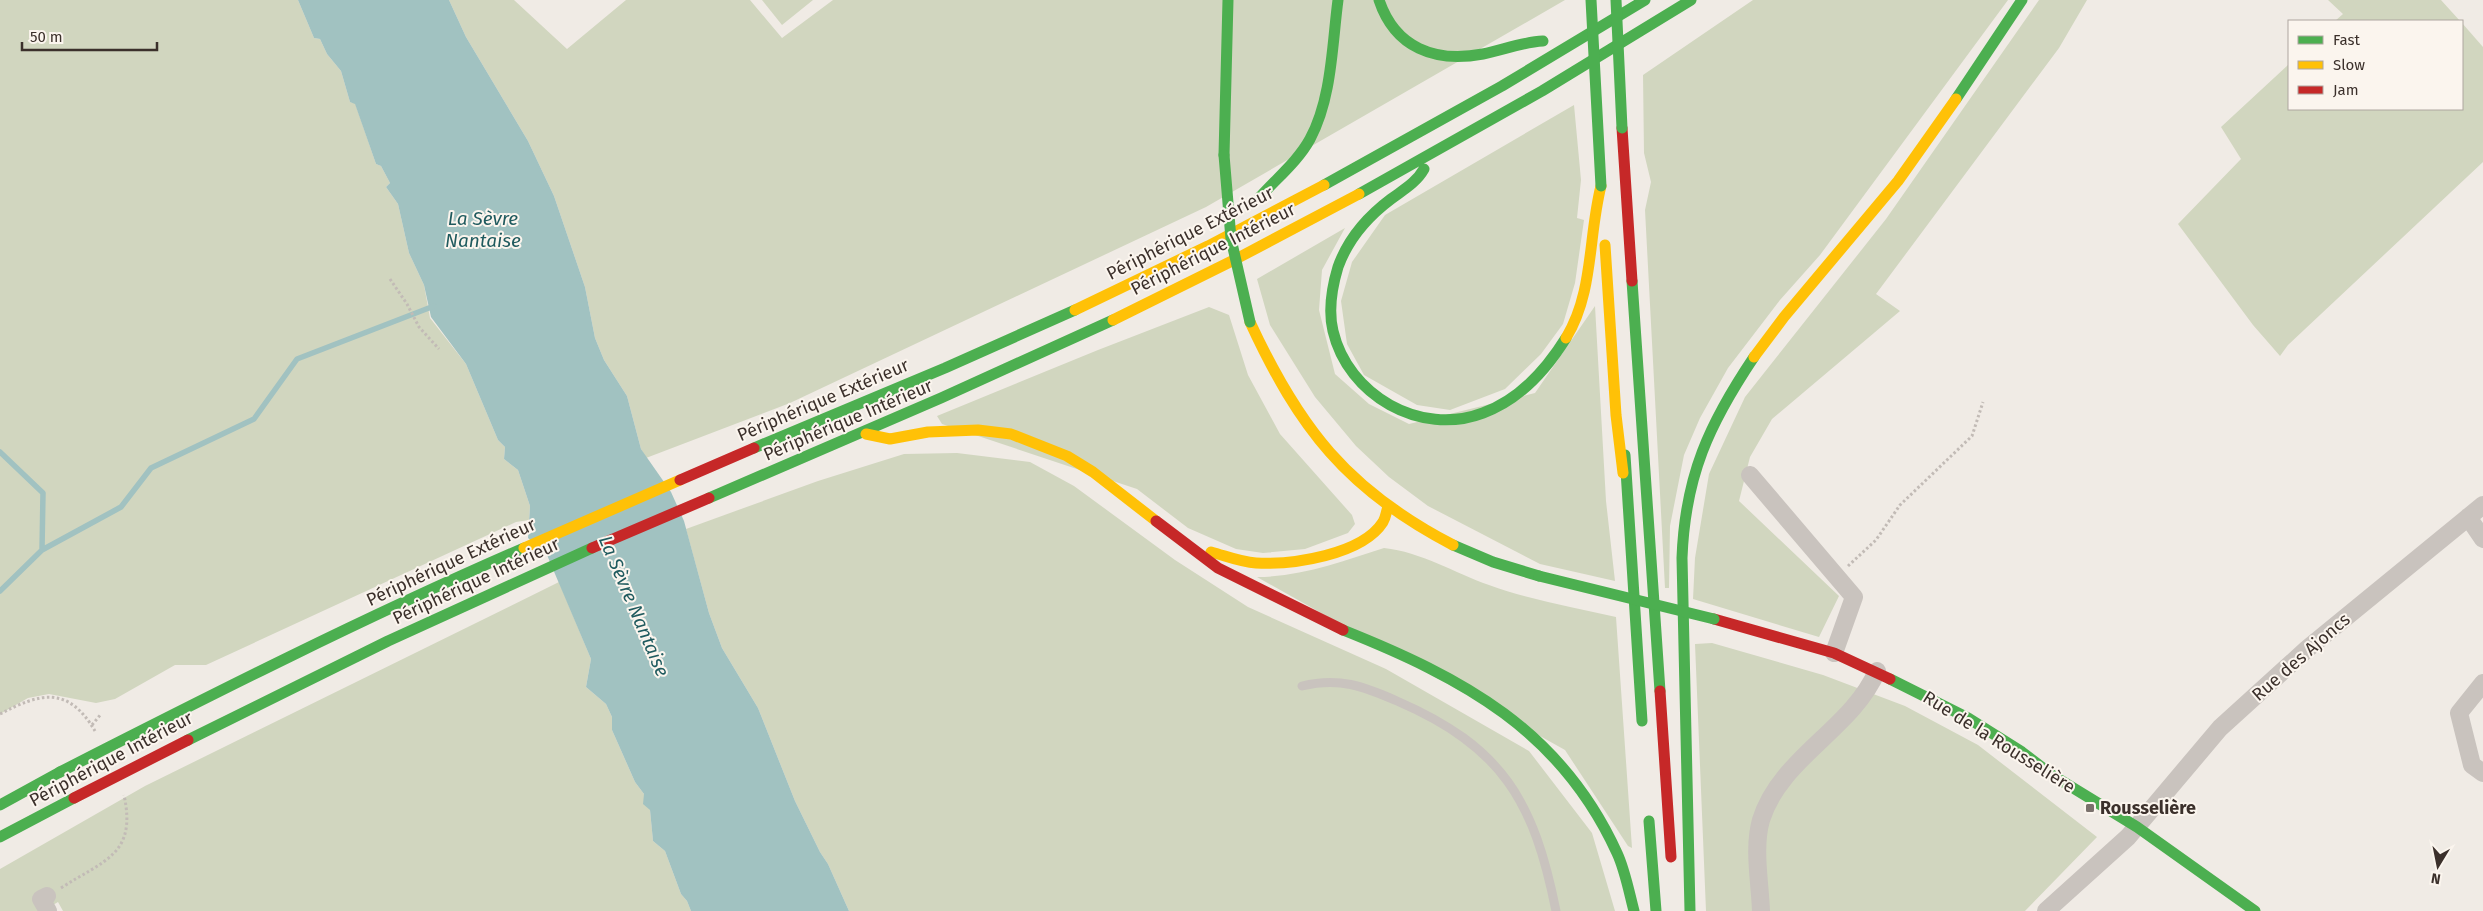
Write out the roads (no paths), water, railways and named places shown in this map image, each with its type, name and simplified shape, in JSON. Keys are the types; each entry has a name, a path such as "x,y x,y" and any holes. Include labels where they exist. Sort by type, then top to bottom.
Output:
{"main road":[{"name":"Rue de la Rousselière","path":"1228,0 1224,155 1226,219 1237,281 1250,322 1287,398 1327,454 1388,507 1430,533 1476,556 1539,576 1714,619 1834,653 1877,671 1968,718 2022,752 2052,776 2137,827 2255,911"},
{"path":"1252,202 1272,182 1288,170 1311,138 1319,115 1330,58 1338,0"},
{"path":"1379,0 1384,14 1395,32 1418,50 1433,55 1468,56 1485,54 1522,42 1547,39 1510,60"},
{"path":"1591,0 1616,415 1627,510"},
{"path":"1602,0 1613,192"},
{"path":"1581,19 1611,0"},
{"path":"1616,0 1622,128 1672,872"},
{"name":"Périphérique Extérieur","path":"0,805 60,772 241,680 461,575 754,448 892,392 1126,285 1370,159 1574,44 1645,0"},
{"name":"Périphérique Intérieur","path":"0,837 234,716 388,640 535,573 990,377 1132,310 1432,155 1691,0"},
{"path":"1690,911 1682,558 1687,506 1695,470 1720,409 1751,358 1898,180 2022,0"},
{"path":"1432,155 1420,178 1382,206 1356,233 1341,260 1331,310 1333,330 1338,346 1358,381 1368,392 1388,405 1414,416 1430,419 1452,420 1470,418 1498,407 1529,384 1557,351 1572,327 1586,288 1592,256 1595,206 1601,186"},
{"path":"1219,219 1295,179"},
{"path":"1615,238 1627,510 1642,730"},
{"path":"1126,285 1146,262"},
{"path":"863,433 890,439 928,432 978,430 1011,434 1068,456 1093,472 1218,568 1256,589 1335,627 1400,653 1463,686 1510,716 1550,751 1590,803 1618,854 1634,911"},
{"path":"1191,546 1255,563 1290,563 1330,555 1358,541 1382,524 1388,507"},
{"path":"1648,807 1656,911"}],"street":[{"path":"1750,475 1854,597 1834,653"},
{"name":"Rue des Ajoncs","path":"2046,911 2137,827 2220,728 2308,650 2483,505"},
{"path":"2468,517 2483,539"},
{"path":"1761,911 1758,840 1761,821 1769,801 1788,776 1850,711 1873,681 1877,671"},
{"path":"2483,683 2459,714 2472,765 2483,773"}],"lane":[{"path":"1302,686 1321,681 1345,682 1374,691 1452,728 1481,751 1503,775 1525,808 1538,838 1556,911"}],"water":[{"name":"La Sèvre Nantaise","path":"298,0 449,0 466,37 528,141 554,196 585,287 595,338 604,360 627,396 641,449 671,492 684,521 709,613 722,648 758,708 795,801 820,852 828,864 849,911 691,911 687,901 681,894 665,851 653,841 650,810 643,804 644,794 635,782 612,730 612,717 606,704 586,687 591,659 547,555 528,538 530,506 518,470 504,459 505,447 498,440 466,364 431,317 424,285 409,253 398,204 386,187 390,183 381,166 376,164 355,104 350,102 341,71 327,54 320,39 314,38"}],"waterway":[{"path":"0,591 42,550 121,507 151,468 254,419 297,359 434,306"},
{"path":"0,452 43,493 42,550"}],"place":[{"name":"Rousselière","path":"2090,808"}]}
